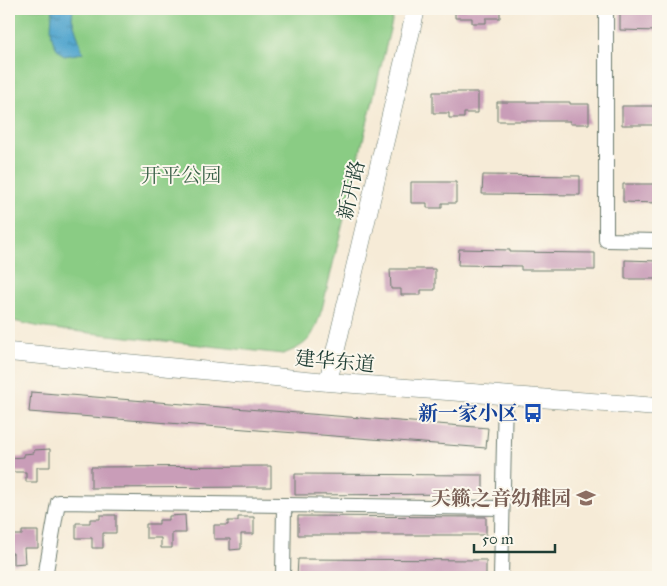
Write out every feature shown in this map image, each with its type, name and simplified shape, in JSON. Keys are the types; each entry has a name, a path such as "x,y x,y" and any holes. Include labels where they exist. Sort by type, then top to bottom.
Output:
{"main road":[{"name":"新开路","path":"328,382 416,9"},
{"name":"建华东道","path":"9,352 328,382 658,407"}],"street":[{"path":"606,9 606,240 658,241"},
{"path":"501,577 505,396"},
{"path":"45,577 58,502 502,508"},
{"path":"284,505 284,577"}],"green space":[{"name":"开平公园","path":"9,9 395,9 322,309 310,338 300,347 283,354 45,328 9,320"}],"water":[{"path":"53,9 73,9 72,18 83,53 64,56 59,51 53,41 51,29"}],"building":[{"path":"455,9 500,9 500,18 486,18 486,23 472,23 472,18 455,18"},
{"path":"620,11 658,11 658,31 620,30"},
{"path":"433,92 478,92 478,113 464,113 464,118 449,118 449,113 433,113"},
{"path":"497,102 570,102 570,104 589,104 589,124 570,124 570,121 497,121"},
{"path":"622,106 658,106 658,125 622,125"},
{"path":"483,175 580,176 580,195 482,194"},
{"path":"411,182 456,182 456,203 442,203 442,208 427,208 427,203 411,203"},
{"path":"623,184 658,184 658,203 623,202"},
{"path":"459,249 595,253 595,270 521,270 521,266 458,265"},
{"path":"625,260 658,261 658,279 625,279"},
{"path":"390,269 435,269 435,290 421,290 421,295 401,295 401,289 391,289"},
{"path":"31,392 488,428 486,448 29,412"},
{"path":"50,449 50,467 37,467 37,482 26,482 26,472 10,472 10,458 24,457 24,454 34,453 34,450"},
{"path":"271,466 271,487 91,488 91,467"},
{"path":"295,474 483,475 483,494 295,495"},
{"path":"100,515 116,515 116,533 103,533 103,548 92,548 92,538 76,538 76,523 90,523 90,519 100,519"},
{"path":"185,515 186,533 172,533 172,548 161,548 161,538 146,538 146,524 159,524 159,520 169,520 169,516"},
{"path":"298,516 486,517 486,535 298,535"},
{"path":"238,517 254,517 254,534 241,534 241,549 230,550 230,539 214,539 214,525 228,525 228,521 238,521"},
{"path":"22,531 38,531 38,548 24,548 25,563 13,564 13,553 9,553 9,539 12,539 12,535 22,535"},
{"path":"298,559 486,560 486,577 297,577"}],"place":[{"name":"新一家小区","path":"533,413"},
{"name":"天籁之音幼稚园","path":"586,498"}]}
